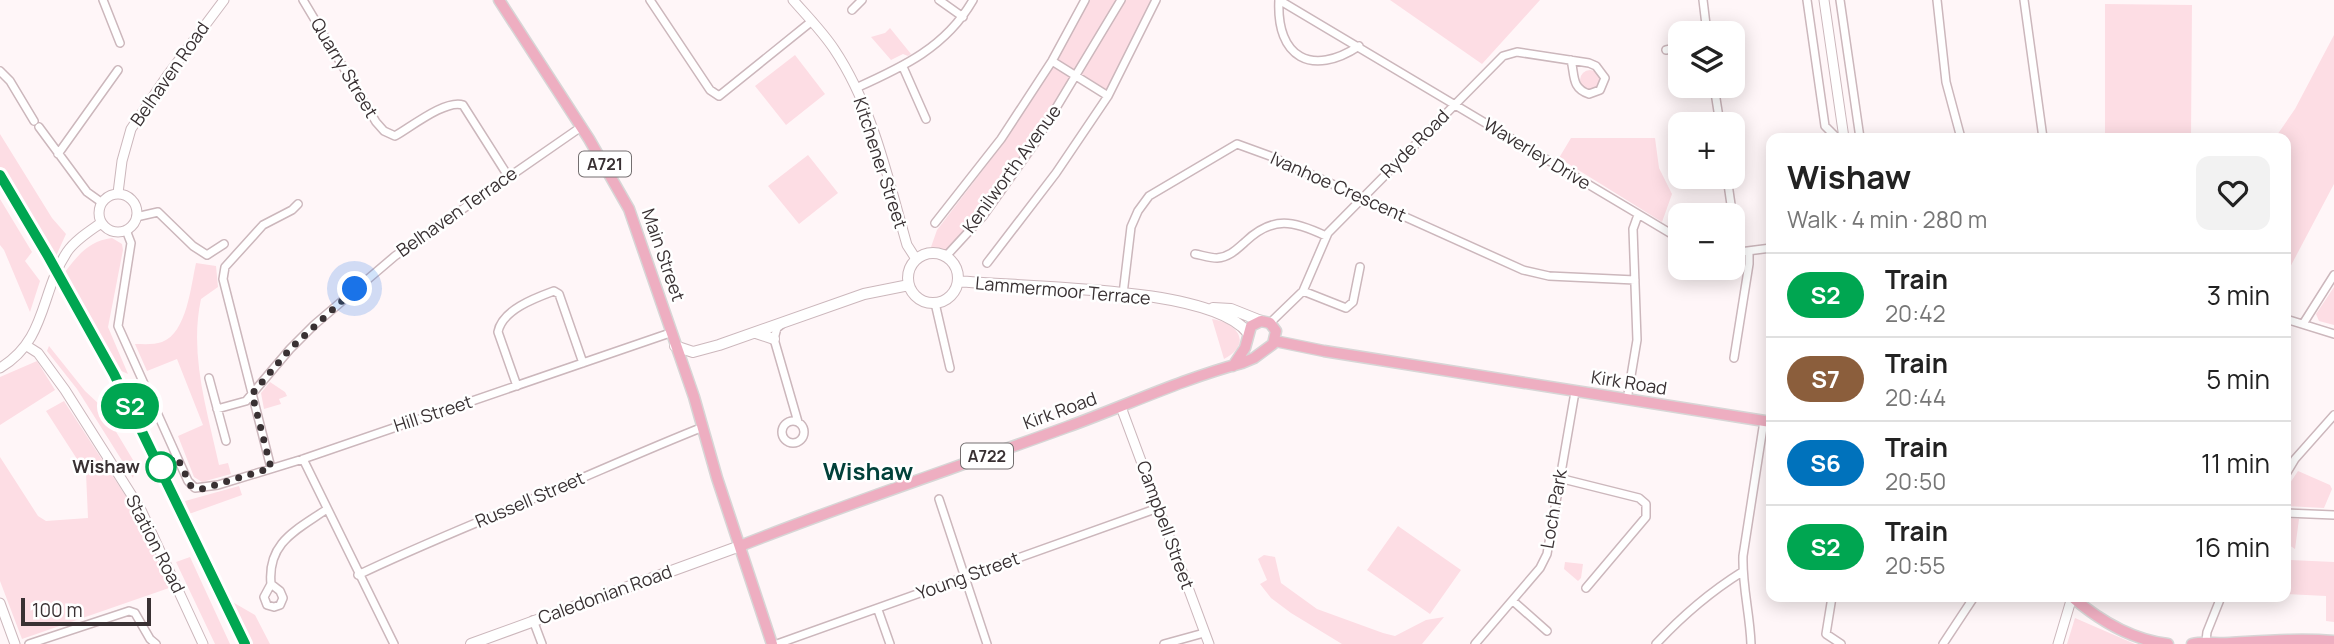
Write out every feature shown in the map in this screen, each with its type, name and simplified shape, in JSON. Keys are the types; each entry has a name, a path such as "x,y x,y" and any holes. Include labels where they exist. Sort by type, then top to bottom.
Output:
{"main road":[{"name":"Main Street","path":"499,0 581,127 629,209 740,546"},
{"path":"935,303 923,301 914,295 908,275 916,259 930,253 942,254"},
{"name":"Lammermoor Terrace","path":"935,303 951,296 958,281 954,264 942,254"},
{"name":"Lammermoor Terrace","path":"958,281 1124,293 1209,309 1229,316 1248,336"},
{"path":"675,346 693,352 864,294 909,285"},
{"name":"Lammermoor Terrace","path":"1209,309 1231,309 1265,322"},
{"path":"1233,366 1254,323 1265,322 1276,331 1271,344"},
{"path":"748,334 757,333 774,339"},
{"name":"Kirk Road","path":"1248,336 1254,347 1271,344 1766,422"},
{"name":"Kirk Road","path":"740,546 1233,366 1254,358 1271,344"},
{"name":"Caledonian Road","path":"471,644 740,546"},
{"name":"A721","path":"740,546 775,644"},
{"path":"2079,602 2105,622 2128,633 2168,644"},
{"path":"2192,644 2206,641 2226,644 2334,640"}],"street":[{"path":"103,0 120,43"},
{"name":"Belhaven Road","path":"118,193 122,161 131,129 224,0"},
{"name":"Quarry Street","path":"303,0 371,114 384,131 395,136 441,108 459,103 463,105 508,176"},
{"path":"650,0 715,95 719,96 812,21"},
{"name":"Kitchener Street","path":"793,0 833,47 856,88 872,125 907,245 916,259"},
{"path":"852,10 863,0"},
{"path":"939,0 963,17"},
{"path":"856,88 903,67 923,54 963,17 973,0"},
{"name":"Kenilworth Avenue","path":"935,223 1001,139 1052,61 1085,0"},
{"name":"Kenilworth Avenue","path":"942,254 948,254 983,216 1035,143 1121,0"},
{"name":"Kenilworth Avenue","path":"987,264 1056,173 1108,96 1156,0"},
{"name":"Waverley Drive","path":"1359,46 1345,55 1328,60 1310,60 1294,54 1282,36 1278,18 1279,0 1359,46 1668,232"},
{"path":"1703,0 1706,21"},
{"path":"1807,0 1825,126 1830,133"},
{"path":"1824,0 1843,133"},
{"path":"1840,0 1859,133"},
{"path":"1937,0 1946,82 1960,133"},
{"path":"2024,0 2042,133"},
{"name":"Ryde Road","path":"1265,322 1303,291 1326,236 1503,56 1517,52 1571,60 1589,63 1602,72 1605,78 1600,90 1589,94 1578,88 1574,82 1571,60"},
{"path":"1052,61 1108,96"},
{"path":"903,67 926,118"},
{"path":"58,154 118,70"},
{"path":"0,71 10,81 37,124 87,192 101,202"},
{"name":"Belhaven Terrace","path":"252,394 290,349 335,305 395,256 581,127"},
{"name":"Ivanhoe Crescent","path":"1124,293 1131,227 1138,211 1150,197 1237,144 1534,273 1635,280"},
{"path":"118,193 131,199 136,207 136,217 126,230 109,230 101,223 98,212 101,202 107,196 118,193"},
{"path":"271,468 224,285 225,267 262,225 298,205"},
{"path":"136,217 158,212 193,246 207,255 224,244"},
{"path":"1627,400 1637,340 1633,229 1637,215"},
{"path":"1195,254 1216,258 1231,255 1255,232 1266,226 1289,222 1326,236"},
{"path":"0,368 16,359 27,346 70,248 101,223"},
{"name":"Hill Street","path":"126,230 131,243 118,326 182,469 195,488 218,485 303,458 670,332"},
{"path":"1745,252 1766,249"},
{"path":"1734,358 1749,252"},
{"path":"1303,291 1346,308 1353,302 1360,267"},
{"path":"2303,324 2334,275"},
{"path":"517,386 498,327 526,302 554,290 559,294 583,363"},
{"path":"935,303 950,368"},
{"path":"2291,320 2334,334"},
{"path":"782,323 777,328 774,339 798,422"},
{"name":"Station Road","path":"27,346 38,353 65,390 141,510 203,644"},
{"path":"209,378 226,441"},
{"name":"Loch Park","path":"1475,644 1540,568 1547,554 1575,392"},
{"path":"217,409 246,401 252,394"},
{"name":"Campbell Street","path":"1121,407 1209,644"},
{"path":"2291,465 2334,415"},
{"name":"Russell Street","path":"358,575 419,545 703,427"},
{"path":"1751,644 1742,572 1766,434"},
{"path":"303,458 394,644"},
{"path":"1559,478 1639,498 1646,504 1646,516 1586,588"},
{"path":"939,499 987,644"},
{"name":"Young Street","path":"775,644 878,610 964,576 1158,508"},
{"path":"271,584 271,566 278,546 327,509"},
{"path":"2291,513 2334,515"},
{"path":"1656,644 1678,620 1718,587 1742,572"},
{"path":"1513,601 1547,631"},
{"path":"1831,602 1826,634 1841,644"},
{"path":"1943,644 1971,602"},
{"path":"2058,644 2071,602"},
{"path":"2206,641 2219,602"},
{"path":"0,603 15,644"},
{"path":"878,610 890,644"},
{"path":"29,644 129,611 135,613 151,642"},
{"path":"533,620 542,644"},
{"path":"1164,644 1204,633"}],"shaded area":[{"path":"1090,0 1118,0 1076,72 1057,60"},
{"path":"1125,0 1153,0 1106,91 1081,75"},
{"path":"1390,0 1540,0 1482,64"},
{"path":"2105,4 2192,5 2191,133 2105,133"},
{"path":"890,28 911,54 903,54 891,60 871,37 885,33"},
{"path":"2334,35 2334,184 2291,265 2291,133 2278,133 2295,109"},
{"path":"795,55 825,94 786,125 755,86"},
{"path":"1054,66 1072,76 1012,169 943,255 931,247 937,230 1005,141"},
{"path":"1590,70 1597,73 1600,80 1597,87 1590,90 1583,87 1580,80 1583,73"},
{"path":"0,134 52,218 66,234 56,256 0,167"},
{"path":"1571,138 1655,138 1659,168 1672,194 1662,222 1559,158"},
{"path":"808,155 838,193 799,224 768,186"},
{"path":"0,199 32,252 25,261 40,281 30,312 0,245"},
{"path":"112,238 122,244 123,250 108,327 128,374 117,369 65,272 91,245"},
{"path":"196,263 216,266 218,287 201,299 198,361 219,465 228,463 231,474 202,482 194,477 178,436 203,425 177,359 147,371 135,344 162,342 177,329 190,295"},
{"path":"2334,287 2334,325 2319,321 2316,314"},
{"path":"1212,319 1229,325 1239,335 1238,347 1224,359"},
{"path":"49,346 85,391 100,405 136,465 133,478 77,389 47,351"},
{"path":"37,361 55,390 0,425 0,377"},
{"path":"270,382 287,396 279,399 281,404 264,409 261,393"},
{"path":"64,401 136,512 169,588 22,639 0,581 0,457 38,516 46,521 88,518 86,473 46,411"},
{"path":"2298,471 2330,485 2332,489 2324,508 2291,506 2291,482"},
{"path":"239,486 242,495 189,514 185,501"},
{"path":"2291,518 2299,519 2295,549 2291,546"},
{"path":"1398,526 1461,570 1430,614 1367,570"},
{"path":"1264,555 1275,557 1281,583 1317,609 1383,633 1395,636 1426,620 1444,617 1422,644 1342,644 1271,598 1260,584 1267,580 1258,559"},
{"path":"190,557 230,644 215,644 176,562"},
{"path":"2291,560 2334,562 2334,622 2326,621 2326,596 2291,594"},
{"path":"1565,562 1583,564 1578,581 1564,569"},
{"path":"229,600 255,615 270,644 249,644"},
{"path":"2075,618 2135,644 2067,644"}],"railway":[{"path":"0,175 114,374 245,644"}],"train":[{"name":"S2","path":"0,175 114,374 245,644"}],"place":[{"name":"Wishaw","path":"161,467"}],"district":[{"name":"Wishaw","path":"868,472"}],"route":[{"path":"161,467 177,457 191,486 202,489 271,468 252,394 290,349 355,289"}]}
